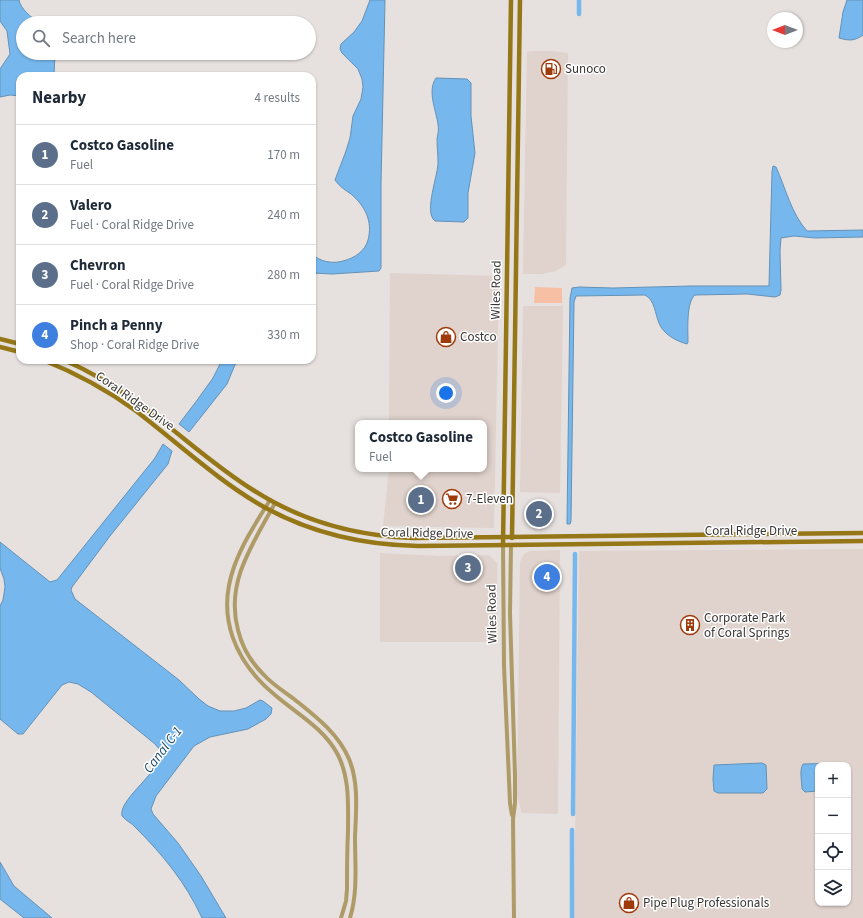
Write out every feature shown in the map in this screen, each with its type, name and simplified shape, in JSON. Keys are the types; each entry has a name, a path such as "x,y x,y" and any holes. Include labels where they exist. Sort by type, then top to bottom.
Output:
{"main road":[{"name":"Wiles Road","path":"503,545 511,0"},
{"name":"Wiles Road","path":"511,545 520,0"},
{"path":"511,30 519,41"},
{"path":"0,338 16,343"},
{"path":"0,347 16,351"},
{"name":"Coral Ridge Drive","path":"52,364 90,382 116,398 226,482 265,508 290,520 319,530 366,542 405,546 863,541"},
{"name":"Coral Ridge Drive","path":"73,364 117,388 136,401 234,477 275,503 325,524 374,535 413,538 863,533"}],"street":[{"path":"270,500 234,565 228,591 228,620 235,645 244,662 266,687 321,732 334,748 344,770 348,792 347,890 342,918"},
{"path":"275,503 241,568 235,590 235,619 245,650 263,674 322,722 341,744 349,759 355,787 356,802 355,889 353,909 350,918"},
{"name":"Wiles Road","path":"503,545 505,687 510,803 513,819"},
{"name":"Wiles Road","path":"511,545 510,613 515,782 513,819 514,918"}],"shaded area":[{"path":"527,52 568,53 566,265 556,271 542,274 523,274"},
{"path":"390,273 499,276 494,528 383,526 389,472 487,472 487,420 389,420"},
{"path":"535,287 562,288 562,303 534,303"},
{"path":"523,306 563,306 560,493 520,492"},
{"path":"863,549 863,918 574,918 579,551"},
{"path":"560,550 558,814 522,813 517,796 520,562 524,554 530,551"},
{"path":"380,553 439,556 489,555 497,563 498,642 380,642"}],"water":[{"path":"0,0 19,0 24,10 30,16 16,16 16,60 55,60 54,72 16,72 16,96 0,97 0,69 10,54 7,31 0,21"},
{"path":"370,0 385,0 381,184 381,268 379,271 332,274 316,273 316,258 327,262 343,261 352,258 365,248 368,240 369,220 367,214 356,199 335,180 350,138 353,116 361,99 363,87 358,69 340,49 341,44 354,32 362,21"},
{"path":"847,0 863,0 863,35 852,40 839,38 843,12"},
{"path":"436,78 467,79 471,83 471,116 475,153 468,193 468,218 464,222 435,221 432,216 432,192 438,167 438,126 432,95 433,83"},
{"path":"773,166 776,167 789,200 801,224 807,231 863,230 863,237 815,238 794,236 781,238 780,295 775,297 747,294 695,295 690,304 689,310 687,344 674,339 661,327 651,300 645,295 576,296 574,302 571,521 570,524 567,524 570,298 572,288 769,286"},
{"path":"220,364 235,364 227,384 189,432 179,424 213,378"},
{"name":"Canal C-1","path":"163,444 172,451 168,464 110,536 71,590 75,599 179,680 208,706 220,711 234,711 246,708 260,700 272,708 271,714 266,719 248,729 210,737 194,746 156,796 151,809 153,814 178,843 201,876 226,918 202,918 189,893 165,859 134,826 122,816 123,809 127,801 155,767 159,758 160,750 155,744 91,692 78,684 69,682 62,685 23,734 18,734 0,719 0,606 3,600 5,587 0,568 0,542 50,582 57,580 155,458"},
{"path":"762,763 766,765 767,789 763,793 718,793 714,791 714,765"},
{"path":"803,764 815,764 815,791 805,792 802,789 801,773"},
{"path":"0,862 14,886 52,918 24,918 0,899"}],"waterway":[{"path":"579,0 579,14"},
{"path":"573,814 575,554"},
{"path":"572,830 572,918"}],"place":[{"name":"Sunoco","path":"551,69"},
{"name":"Costco","path":"446,337"},
{"name":"7-Eleven","path":"452,499"},
{"name":"Costco Gasoline","path":"421,500"},
{"name":"Valero","path":"539,514"},
{"name":"Chevron","path":"468,568"},
{"name":"Pinch a Penny","path":"547,577"},
{"name":"Corporate Park of Coral Springs","path":"690,625"},
{"name":"Pipe Plug Professionals","path":"629,903"}]}
